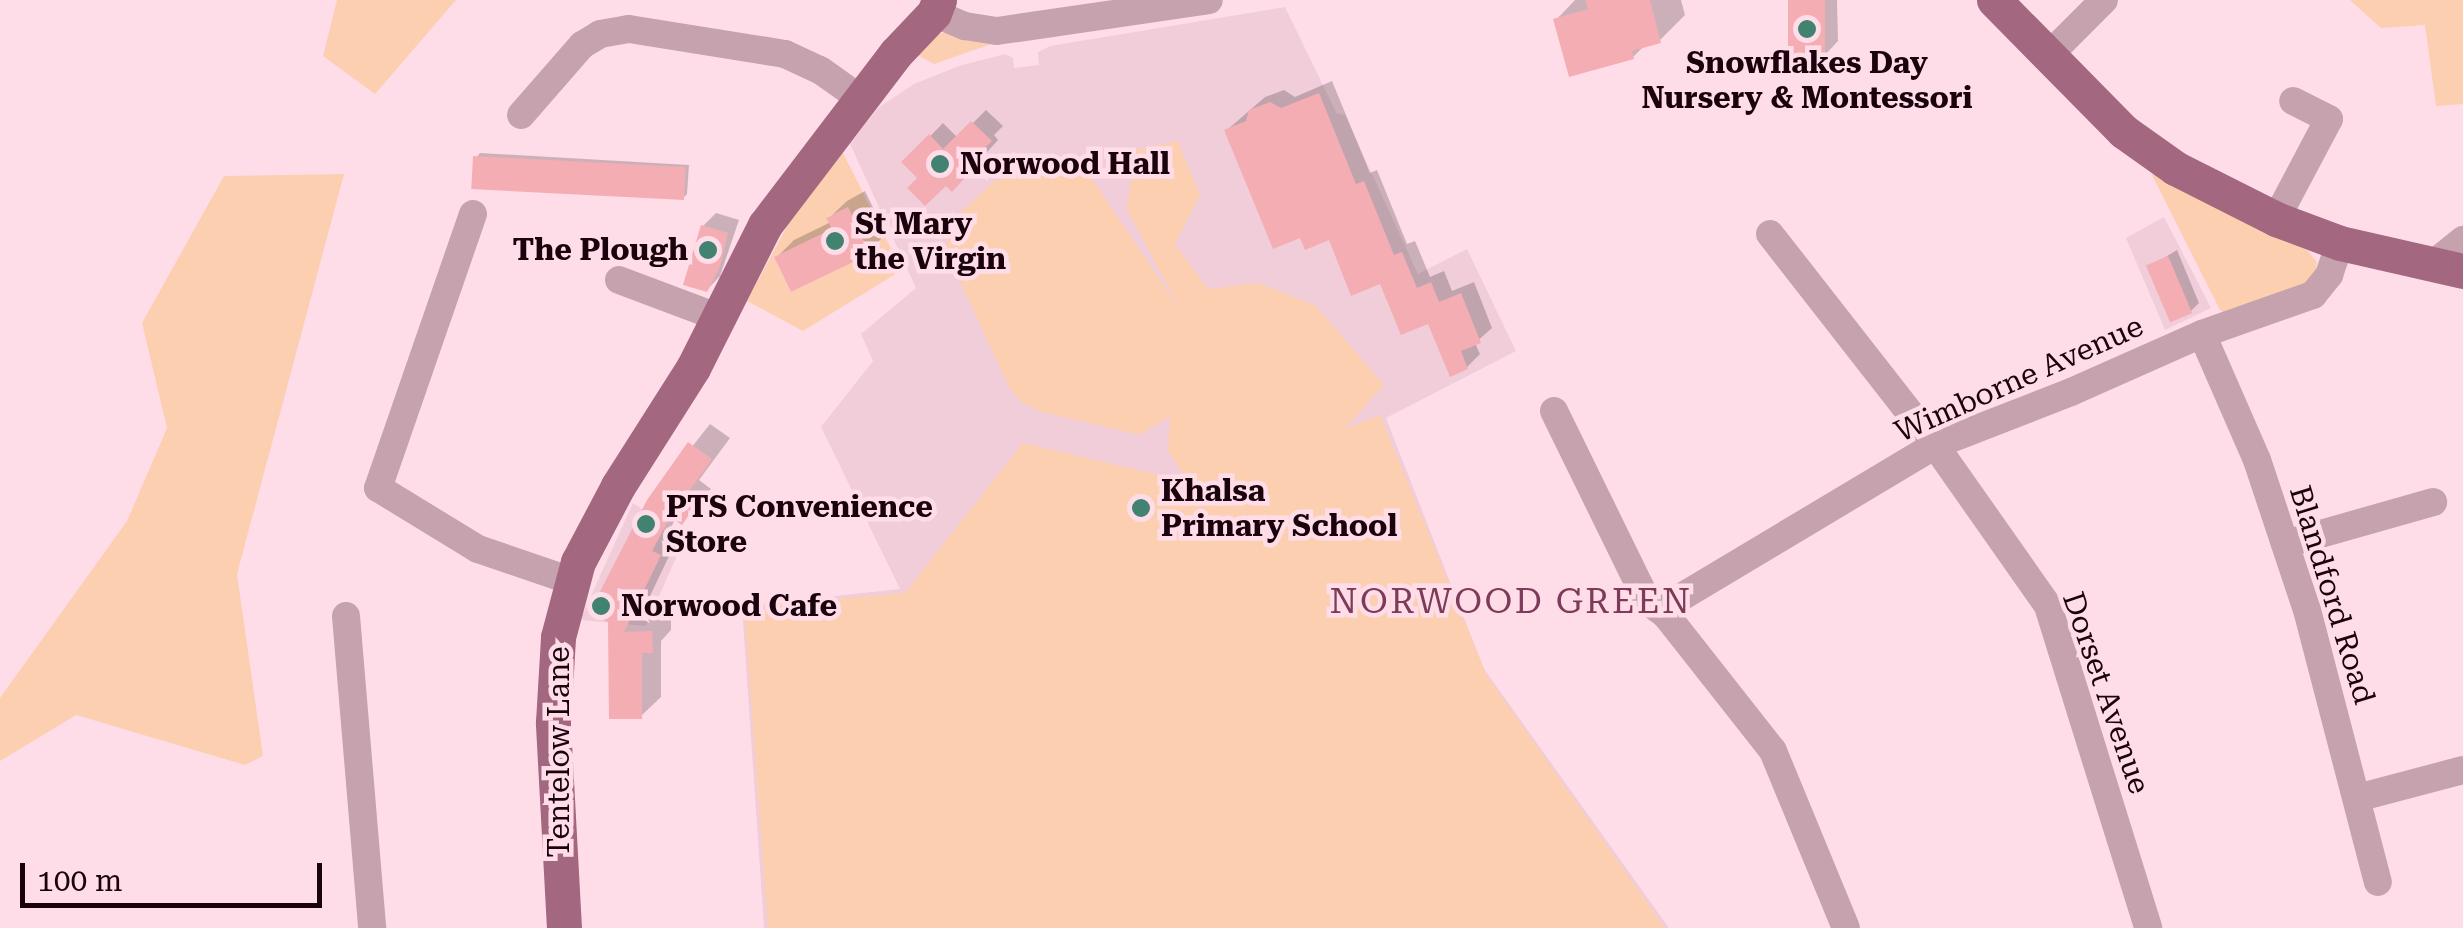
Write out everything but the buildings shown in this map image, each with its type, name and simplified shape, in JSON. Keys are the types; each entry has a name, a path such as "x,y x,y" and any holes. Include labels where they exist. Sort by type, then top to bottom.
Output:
{"main road":[{"path":"1994,0 2142,147 2276,219 2340,243 2447,268"},
{"name":"Tentelow Lane","path":"564,928 553,722 558,637 572,580 600,515 720,318 765,224 937,6"}],"street":[{"path":"937,6 965,26 998,30 1209,0"},
{"path":"2048,56 2104,0"},
{"path":"521,115 582,45 600,34 629,29 786,54 811,64 861,99"},
{"path":"2276,219 2330,120 2293,101"},
{"path":"472,214 378,488 478,549 572,580"},
{"name":"Dorset Avenue","path":"1770,234 1935,446 2048,606 2148,928"},
{"path":"2447,268 2463,240"},
{"name":"Wimborne Avenue","path":"1666,615 1678,599 1935,446 2072,392 2202,334 2313,295 2329,275 2340,243"},
{"path":"619,280 720,318"},
{"name":"Blandford Road","path":"2202,334 2257,460 2285,544 2378,882"},
{"path":"1554,410 1647,601 1666,615 1772,751 1846,928"},
{"path":"2285,544 2434,502"},
{"path":"346,616 372,928"},
{"path":"2357,798 2463,770"}],"shaded area":[{"path":"337,0 456,0 375,94 323,56"},
{"path":"2350,0 2463,0 2463,104 2436,106 2425,25 2381,28"},
{"name":"Khalsa Primary School","path":"1285,7 1337,114 1345,115 1418,274 1467,249 1516,351 1386,418 1484,669 1669,928 764,928 742,606 900,589 821,427 873,361 861,334 916,288 850,144 878,108 914,84 959,66 1005,54 1013,58 1014,68 1039,65 1038,52 1050,46"},
{"path":"932,35 1000,41 934,64 914,53"},
{"name":"Khalsa Primary School","path":"1178,141 1200,195 1175,244 1208,289 1259,283 1316,306 1384,385 1345,429 1380,415 1487,676 1665,928 768,928 744,607 905,593 1023,443 1189,482 1168,451 1170,416 1139,435 1042,412 1023,403 1010,389 947,253 947,236 956,217 993,182 1041,162 1070,161 1090,176 1179,308 1127,209 1135,150"},
{"path":"842,151 902,270 803,331 747,301 798,206","holes":["848,207 870,254 791,292 774,257 832,229 827,217"]},
{"path":"2156,172 2308,251 2317,262 2315,275 2304,285 2226,314 2220,310 2152,175"},
{"path":"344,174 237,574 263,756 245,765 76,715 0,761 0,698 127,521 167,428 142,323 224,176"},
{"path":"2164,217 2211,308 2165,330 2126,238"},
{"path":"633,503 653,516 679,551 646,626 580,620"}],"place":[{"name":"Snowflakes Day Nursery & Montessori","path":"1807,29"},
{"name":"Norwood Hall","path":"940,164"},
{"name":"St Mary the Virgin","path":"835,241"},
{"name":"The Plough","path":"708,250"},
{"name":"Khalsa Primary School","path":"1141,508"},
{"name":"PTS Convenience Store","path":"646,524"},
{"name":"Norwood Cafe","path":"601,606"}],"district":[{"name":"NORWOOD GREEN","path":"1511,602"}]}
